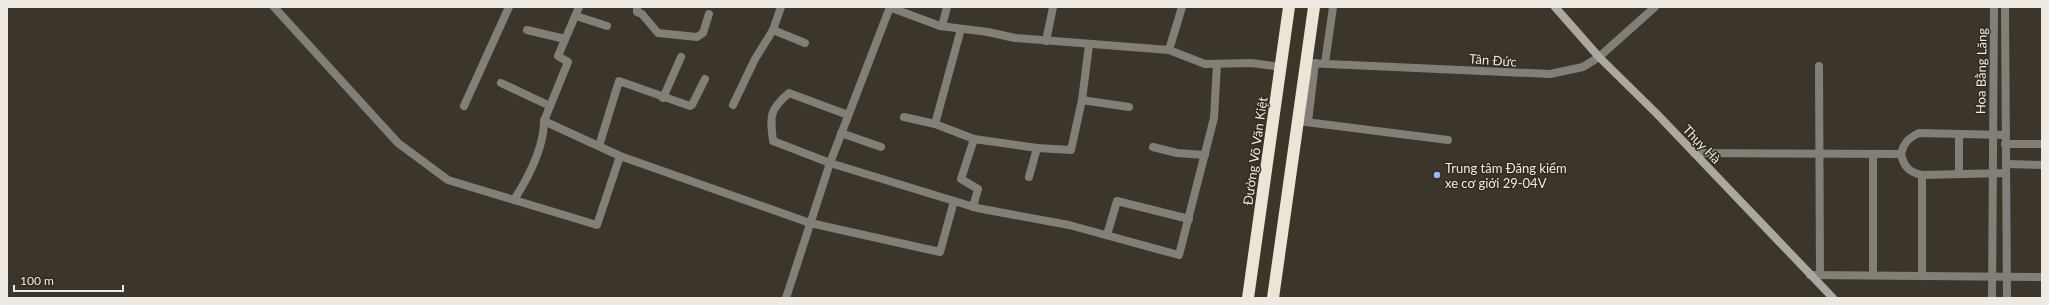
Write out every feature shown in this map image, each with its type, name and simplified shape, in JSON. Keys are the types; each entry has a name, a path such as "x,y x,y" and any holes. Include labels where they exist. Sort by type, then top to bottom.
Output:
{"highway":[{"name":"Đường Võ Văn Kiệt","path":"1248,298 1289,7"},
{"path":"1273,298 1303,122 1311,63 1314,7"}],"street":[{"path":"274,7 398,142 448,180 597,226 620,156"},
{"path":"464,106 509,7"},
{"path":"514,200 532,168 544,127 544,121 568,62 558,56 580,7"},
{"path":"636,7 637,12 642,14 658,33 662,34 671,33 697,37 703,33 709,14"},
{"path":"733,105 755,59 773,30 781,7"},
{"path":"786,298 830,163 889,7 942,26 961,29 1046,41 1169,50 1205,64 1252,63 1281,67"},
{"path":"942,26 947,7"},
{"path":"1046,41 1053,7"},
{"path":"1169,50 1182,7"},
{"path":"1325,63 1333,7"},
{"name":"Thụy Hà","path":"1555,7 1599,57 1633,89 1833,298"},
{"name":"Tân Đức","path":"1311,63 1508,74 1550,74 1583,67 1599,57 1655,7"},
{"name":"Hoa Bằng Lăng","path":"1992,298 1994,7"},
{"path":"2005,7 2007,298"},
{"path":"576,16 607,26"},
{"path":"935,124 961,29"},
{"path":"526,30 565,39"},
{"path":"773,30 805,44"},
{"path":"904,117 935,124 974,139 1037,148 1071,150 1082,100 1089,45"},
{"path":"663,98 681,57"},
{"path":"848,115 789,93 778,102 770,117 773,141 830,163 973,207 1069,225 1179,254 1214,118 1217,64"},
{"path":"1818,66 1820,275"},
{"path":"599,146 619,81 663,98 690,106 692,105 705,80"},
{"path":"501,83 550,106"},
{"path":"1082,100 1130,107"},
{"path":"544,121 620,156 810,223 940,252 954,201"},
{"path":"1303,122 1448,140"},
{"path":"2005,135 1920,133 1909,138 1903,145 1901,154 1904,165 1913,173 1922,175 1992,173 2006,169 2042,165"},
{"path":"841,134 881,147"},
{"path":"1959,134 1959,174"},
{"path":"973,207 978,189 961,179 974,139"},
{"path":"2005,144 2042,144"},
{"path":"1153,147 1177,153 1205,155"},
{"path":"1029,176 1037,148"},
{"path":"1694,153 1901,154"},
{"path":"1873,154 1873,275"},
{"path":"1922,175 1922,275"},
{"path":"1107,235 1117,201 1189,219"},
{"path":"1810,275 1992,275 2042,277"}],"place":[{"name":"Trung tâm Đăng kiểm xe cơ giới 29-04V","path":"1437,175"}]}
